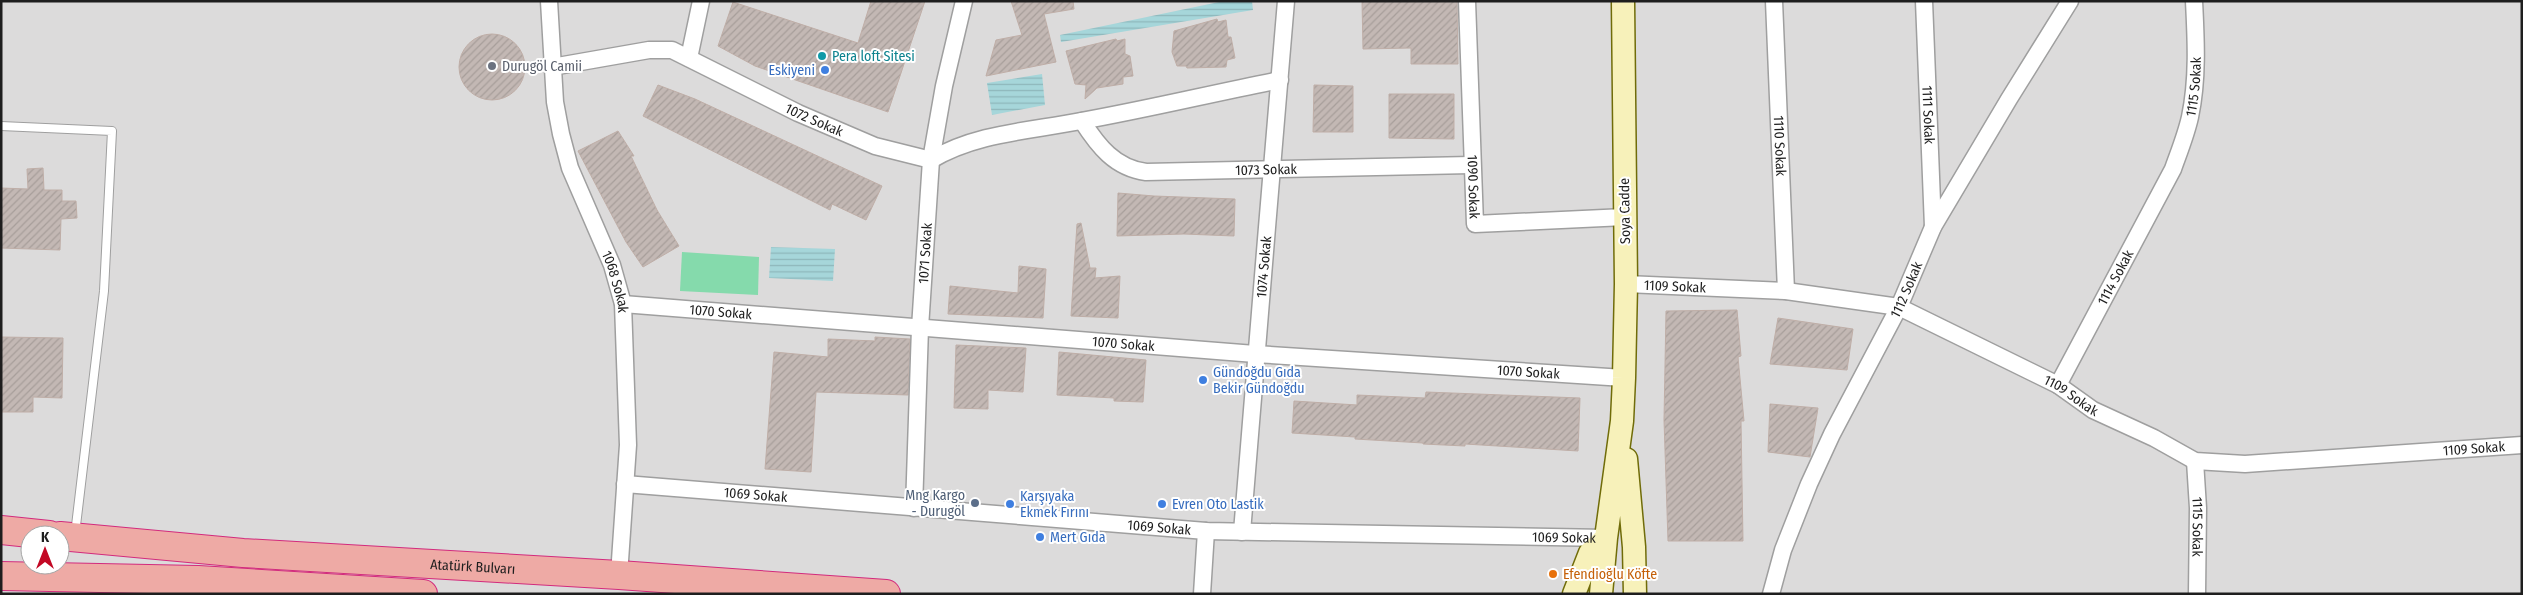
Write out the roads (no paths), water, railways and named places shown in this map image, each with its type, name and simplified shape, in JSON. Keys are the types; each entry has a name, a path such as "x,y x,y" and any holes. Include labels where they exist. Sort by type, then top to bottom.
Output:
{"highway":[{"name":"Atatürk Bulvarı","path":"1,530 20,532"},
{"name":"Atatürk Bulvarı","path":"70,537 243,553 619,575 886,594"},
{"path":"1,576 214,587 424,594"}],"main road":[{"name":"Soya Cadde","path":"1601,594 1606,538 1622,421 1624,378 1626,284 1623,1"},
{"name":"Soya Cadde","path":"1622,421 1634,547 1635,594"},
{"path":"1574,594 1590,553 1606,538"}],"street":[{"name":"1068 Sokak","path":"548,1 555,102 570,168 612,265 623,304 628,445 619,575"},
{"path":"689,58 701,1"},
{"name":"1071 Sokak","path":"914,508 920,328 931,160 944,86 964,1"},
{"name":"1074 Sokak","path":"1242,532 1255,354 1273,171 1286,1"},
{"name":"1090 Sokak","path":"1467,1 1471,164 1475,224 1625,217"},
{"name":"1110 Sokak","path":"1774,1 1786,291"},
{"name":"1111 Sokak","path":"1924,1 1933,227"},
{"name":"1112 Sokak","path":"1771,594 1783,550 1809,484 1832,434 1899,307 1933,227 2070,1"},
{"name":"1115 Sokak","path":"2173,169 2190,118 2194,89 2196,41 2194,1"},
{"name":"1072 Sokak","path":"552,67 650,50 672,50 798,112 875,146 931,160"},
{"path":"931,160 948,150 989,137 1082,121 1280,80"},
{"name":"1073 Sokak","path":"1082,121 1098,146 1114,160 1131,170 1146,172 1273,171 1471,164"},
{"name":"1114 Sokak","path":"2058,384 2173,169"},
{"name":"1109 Sokak","path":"1626,284 1786,291 1899,307 2058,384 2094,410 2154,438 2195,461 2263,463 2522,445"},
{"name":"1070 Sokak","path":"623,304 1255,354 1624,378"},
{"name":"1115 Sokak","path":"2195,461 2198,508 2197,594"},
{"name":"1069 Sokak","path":"626,484 1206,531 1606,538"},
{"path":"1202,594 1206,531"}],"lane":[{"path":"1,126 112,131 104,291 63,525"}],"water":[{"path":"1224,1 1252,1 1253,10 1061,42 1060,35"},
{"path":"1042,74 1045,105 992,115 987,83"},
{"path":"771,247 835,249 833,281 769,278"}],"place":[{"name":"Pera loft Sitesi","path":"822,56"},
{"name":"Durugöl Camii","path":"492,66"},
{"name":"Eskiyeni","path":"825,70"},
{"name":"Gündoğdu Gıda Bekir Gündoğdu","path":"1203,380"},
{"name":"Mng Kargo - Durugöl","path":"975,503"},
{"name":"Karşıyaka Ekmek Fırını","path":"1010,504"},
{"name":"Evren Oto Lastik","path":"1162,504"},
{"name":"Mert Gıda","path":"1040,537"},
{"name":"Efendioğlu Köfte","path":"1553,574"}]}
